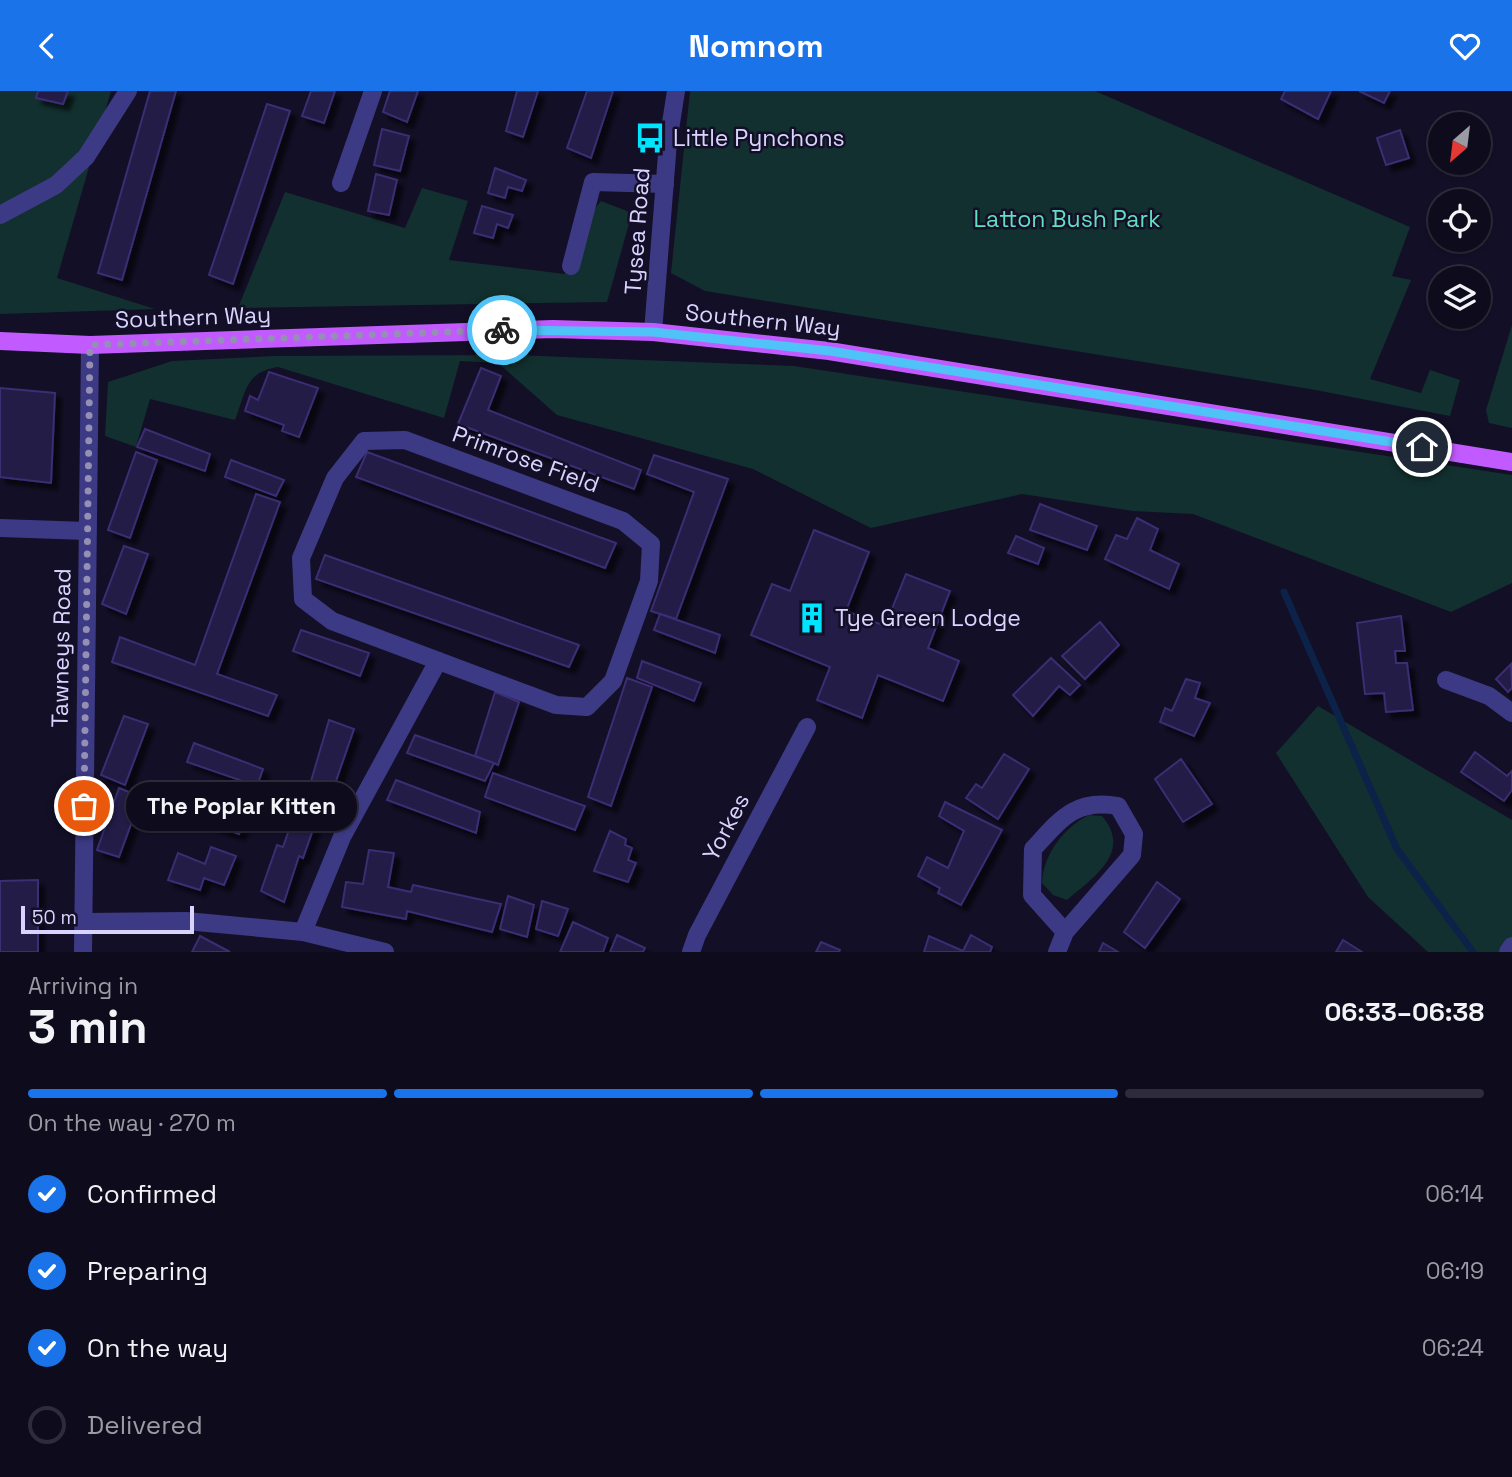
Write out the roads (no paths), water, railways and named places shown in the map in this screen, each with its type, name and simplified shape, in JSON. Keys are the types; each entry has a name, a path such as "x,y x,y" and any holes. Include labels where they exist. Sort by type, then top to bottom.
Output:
{"main road":[{"name":"Southern Way","path":"0,341 90,345 553,329 653,332 830,351 1512,462"}],"street":[{"path":"0,215 57,185 86,157 128,91"},
{"path":"341,183 373,91"},
{"name":"Tysea Road","path":"653,332 665,184 676,91"},
{"path":"571,266 593,182 665,184"},
{"name":"Tawneys Road","path":"83,952 90,345"},
{"name":"Primrose Field","path":"405,440 622,521 650,544 649,581 613,681 587,707 556,705 438,661 332,621 303,599 301,558 335,478 364,441 405,440"},
{"path":"0,528 87,531"},
{"path":"303,932 342,837 438,661"},
{"path":"1446,680 1489,696 1512,713"},
{"name":"Yorkes","path":"691,952 696,935 807,727"},
{"path":"1058,952 1065,932 1132,855 1134,834 1118,806 1099,803 1068,812 1033,849 1032,895 1065,932"},
{"path":"82,922 186,921 303,932 385,952"},
{"path":"1508,952 1512,947"}],"waterway":[{"path":"1284,592 1397,849 1473,952"}],"place":[{"name":"Little Pynchons","path":"650,138"},
{"name":"Tye Green Lodge","path":"812,618"},
{"name":"The Poplar Kitten","path":"84,806"}],"park label":[{"name":"Latton Bush Park","path":"1067,219"}]}
